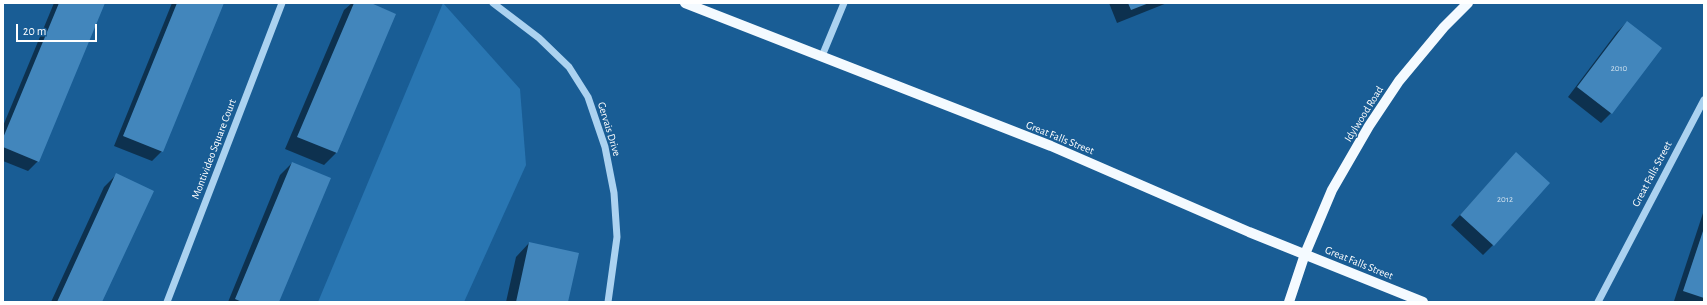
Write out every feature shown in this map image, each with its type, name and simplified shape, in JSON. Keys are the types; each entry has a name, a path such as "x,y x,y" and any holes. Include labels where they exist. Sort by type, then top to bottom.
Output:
{"main road":[{"name":"Great Falls Street","path":"686,3 1051,146 1305,254 1423,302"},
{"name":"Idylwood Road","path":"1289,302 1305,254 1332,190 1369,126 1399,80 1444,27 1468,3"}],"street":[{"name":"Montivideo Square Court","path":"167,302 282,3"},
{"name":"Gervais Drive","path":"493,3 539,38 569,67 588,98 605,147 614,193 617,237 608,302"},
{"path":"822,56 844,3"},
{"name":"Great Falls Street","path":"1598,302 1704,100"}],"shaded area":[{"path":"443,3 520,89 526,165 464,302 318,302"}],"building":[{"path":"59,3 105,3 39,162 3,147 3,138"},
{"path":"177,3 224,3 163,152 123,136"},
{"path":"354,3 371,3 396,14 337,153 297,137"},
{"path":"1128,3 1149,3 1131,10"},
{"path":"1627,21 1662,48 1612,114 1577,87"},
{"path":"1516,152 1550,183 1494,246 1460,215"},
{"path":"292,162 331,178 279,302 242,302 235,299"},
{"path":"116,173 154,191 102,302 57,302"},
{"path":"1704,228 1704,298 1683,291"},
{"path":"529,242 579,253 568,302 516,302"}]}
